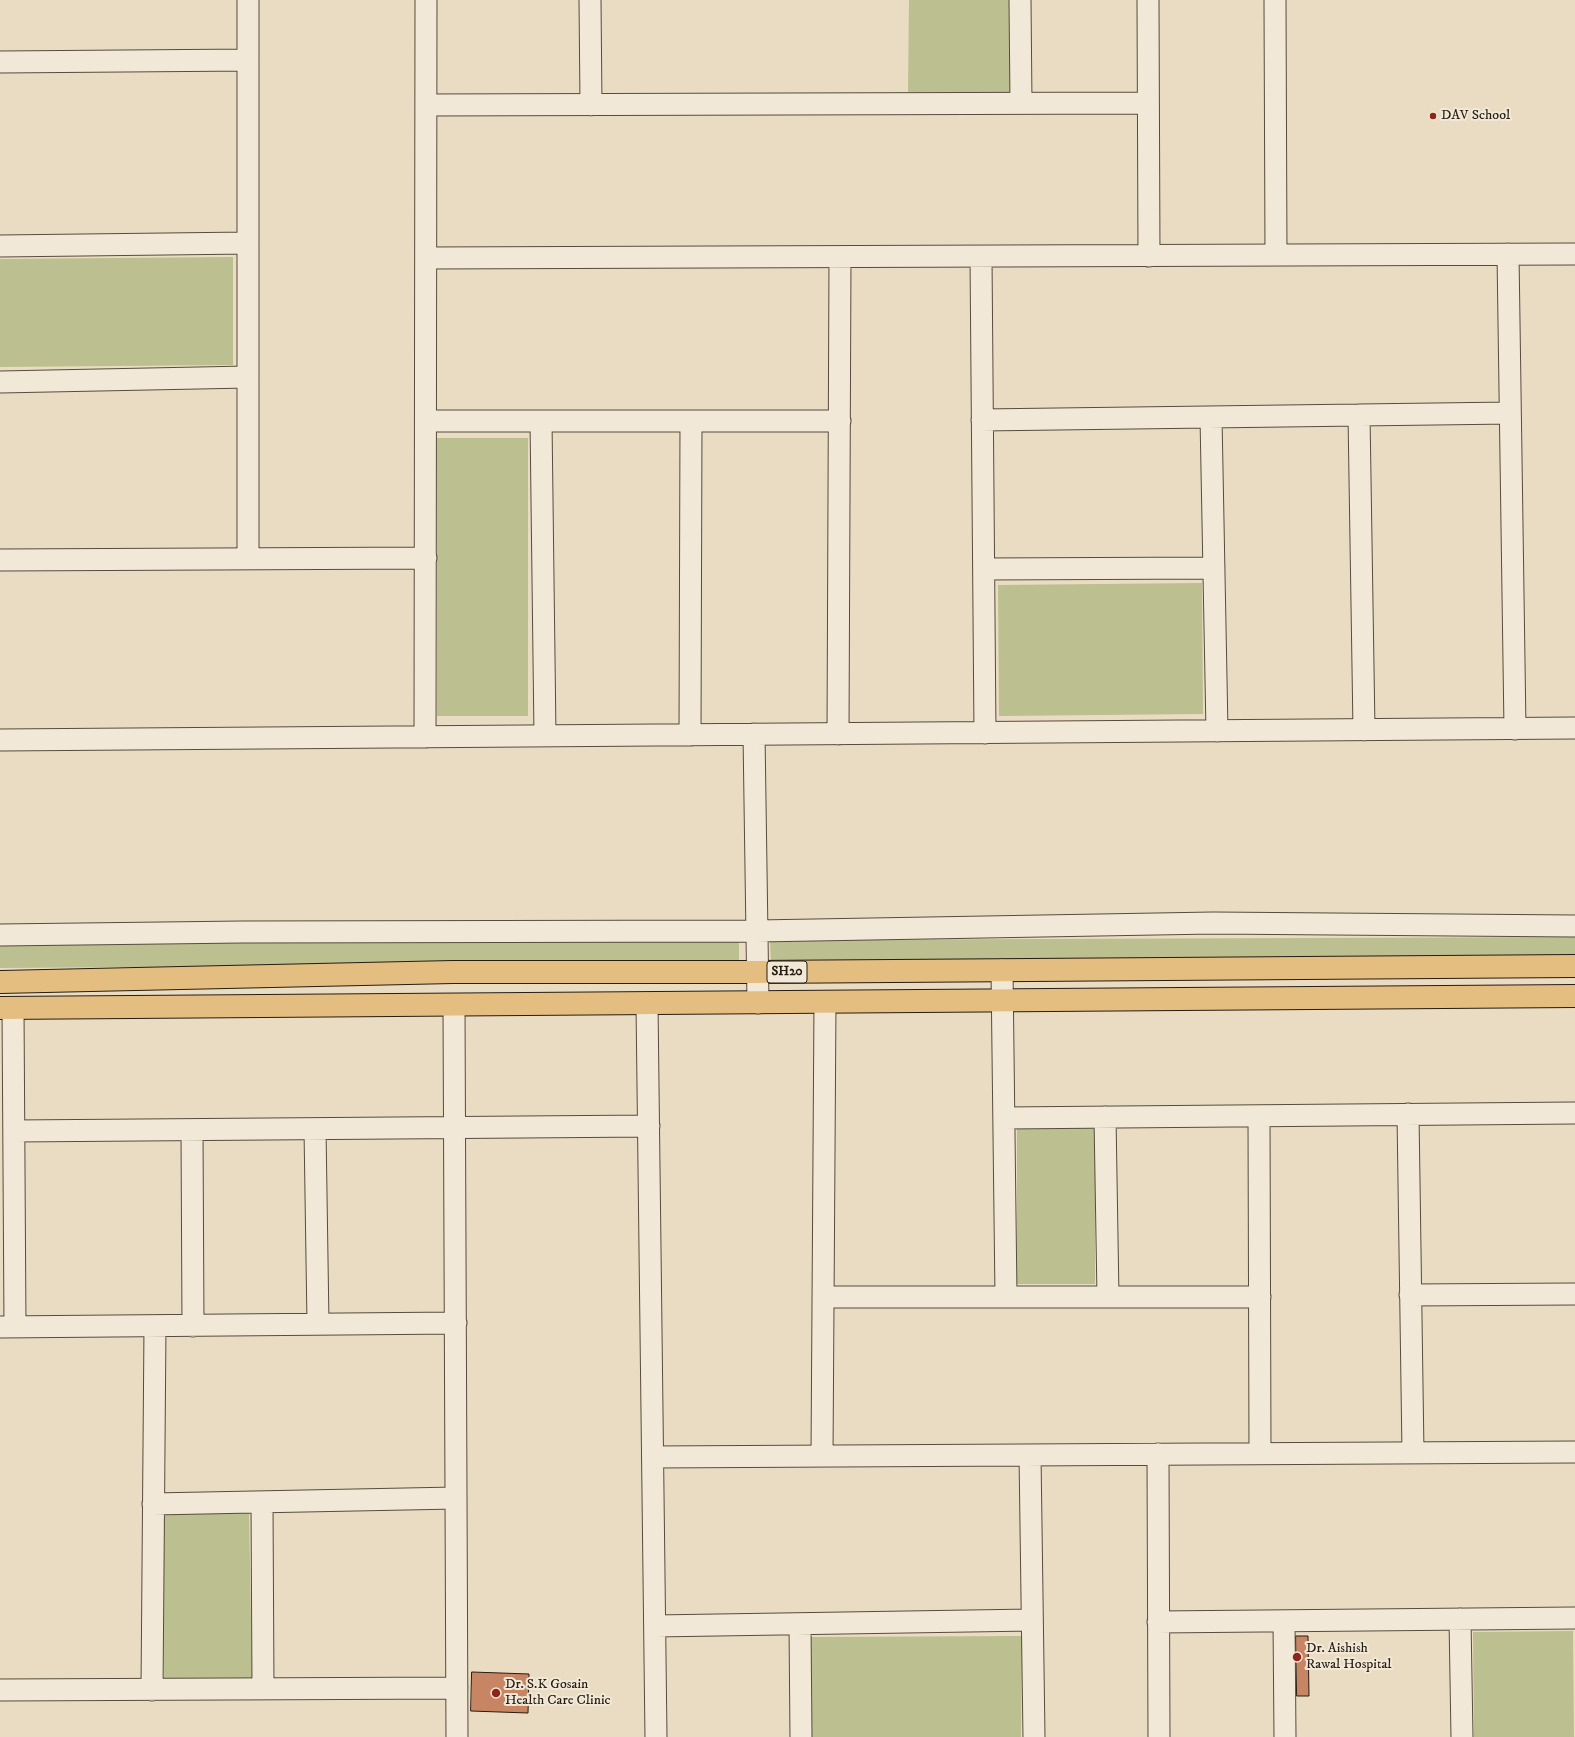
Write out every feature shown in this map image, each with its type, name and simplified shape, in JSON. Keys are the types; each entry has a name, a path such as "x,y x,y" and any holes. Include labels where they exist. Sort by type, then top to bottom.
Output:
{"main road":[{"name":"SH20","path":"0,982 453,972 757,972 1575,966"},
{"name":"SH20","path":"7,1008 1575,996"}],"street":[{"path":"248,0 248,559"},
{"path":"425,737 427,258 426,0"},
{"path":"590,0 591,104"},
{"path":"1020,0 1021,103"},
{"path":"1148,0 1149,256"},
{"path":"1275,0 1276,255"},
{"path":"0,62 248,60"},
{"path":"426,105 1148,103"},
{"path":"0,246 248,242"},
{"path":"1508,254 1515,729"},
{"path":"427,258 1575,254"},
{"path":"981,256 985,733"},
{"path":"838,734 840,257"},
{"path":"0,382 248,377"},
{"path":"982,420 1510,413"},
{"path":"1359,415 1364,730"},
{"path":"1211,417 1217,731"},
{"path":"426,421 840,421"},
{"path":"541,421 545,736"},
{"path":"690,735 691,421"},
{"path":"0,560 426,558"},
{"path":"984,569 1214,568"},
{"path":"0,740 1575,728"},
{"path":"754,734 758,1003"},
{"path":"0,935 250,932 757,931 1213,923 1575,926"},
{"path":"1002,970 1006,1297"},
{"path":"822,1456 825,1002"},
{"path":"647,1004 656,1737"},
{"path":"454,1005 457,1737"},
{"path":"7,1008 14,1131 7,1327 456,1323"},
{"path":"1004,1118 1575,1113"},
{"path":"1408,1114 1413,1452"},
{"path":"1259,1116 1260,1453"},
{"path":"1105,1117 1108,1297"},
{"path":"14,1131 649,1126"},
{"path":"315,1129 318,1324"},
{"path":"192,1130 193,1326"},
{"path":"1410,1295 1575,1294"},
{"path":"823,1298 1260,1297"},
{"path":"152,1690 155,1326"},
{"path":"653,1457 1575,1452"},
{"path":"1158,1454 1159,1737"},
{"path":"1030,1455 1034,1737"},
{"path":"153,1504 456,1498"},
{"path":"262,1502 263,1689"},
{"path":"1158,1622 1575,1618"},
{"path":"1460,1619 1462,1737"},
{"path":"655,1626 1032,1620"},
{"path":"1284,1621 1285,1737"},
{"path":"800,1624 801,1737"},
{"path":"0,1690 457,1688"}],"green space":[{"path":"909,0 1013,0 1012,92 908,92"},
{"path":"233,257 233,365 0,367 0,259"},
{"path":"437,438 528,438 528,716 437,716"},
{"path":"1202,583 1203,714 999,716 998,585"},
{"path":"1575,937 1575,961 771,964 770,940"},
{"path":"739,938 739,963 0,968 0,944"},
{"path":"1017,1128 1095,1128 1095,1284 1017,1284"},
{"path":"249,1510 252,1678 164,1680 161,1512"},
{"path":"1573,1631 1574,1737 1474,1737 1473,1632"},
{"path":"1022,1636 1021,1737 811,1737 811,1637"}],"building":[{"path":"1296,1636 1308,1636 1309,1696 1297,1696"},
{"path":"472,1672 529,1674 528,1713 471,1711"}],"place":[{"name":"DAV School","path":"1433,116"},
{"name":"Dr. Aishish Rawal Hospital","path":"1297,1657"},
{"name":"Dr. S.K Gosain Health Care Clinic","path":"496,1693"}]}
